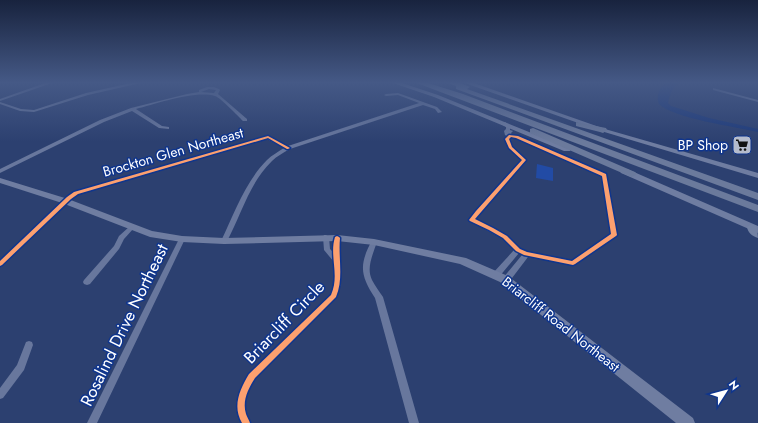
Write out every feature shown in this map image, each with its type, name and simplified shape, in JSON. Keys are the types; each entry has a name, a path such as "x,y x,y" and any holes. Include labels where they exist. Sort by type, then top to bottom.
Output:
{"highway":[{"path":"470,102 480,108 632,174"},
{"path":"475,102 758,209"},
{"path":"496,102 758,197"},
{"path":"510,102 556,117 604,130"}],"main road":[{"path":"451,102 632,174 756,229"},
{"path":"522,102 604,130 758,176"},
{"name":"Briarcliff Road Northeast","path":"0,180 66,201 131,228 150,234 182,240 224,241 326,237 374,242 462,261 501,278 688,423"}],"street":[{"path":"0,103 20,110 34,111 63,102"},
{"path":"0,171 102,121 132,109 161,102"},
{"path":"226,102 245,120"},
{"path":"420,102 436,108 440,112"},
{"path":"224,241 262,170 268,162 288,148 424,103"},
{"path":"132,109 161,127 167,128"},
{"path":"502,122 508,127 510,132 524,140 604,176 614,235 573,263 526,254 518,250 505,237 472,220 495,191 509,180 524,160 510,147 507,139 510,132"},
{"path":"510,132 522,131"},
{"name":"Brockton Glen Northeast","path":"0,264 76,193 268,137 288,148"},
{"path":"87,282 117,248 121,238 131,228"},
{"name":"Briarcliff Circle","path":"326,237 327,250 336,260"},
{"name":"Briarcliff Circle","path":"246,423 241,416 240,405 244,388 252,376 333,297 338,285 336,260 337,238"},
{"name":"Rosalind Drive Northeast","path":"92,423 182,240"},
{"path":"374,242 365,265 365,274 379,297 414,423"},
{"path":"501,278 510,259 518,250"},
{"path":"501,278 519,263 526,254"},
{"path":"510,259 519,263"},
{"path":"0,395 21,367 29,345"}],"shaded area":[{"path":"659,102 668,102 671,106 709,118 758,129 758,132 690,118 677,114 659,104"},
{"path":"537,164 553,168 553,181 536,178"}],"cycle path":[{"path":"510,136 517,137 604,175 614,235 573,263 526,254 518,250 505,237 472,220 524,160 510,147 507,139 510,136"},
{"path":"0,264 76,193 268,137 288,148"},
{"path":"246,423 241,411 241,405 243,393 252,376 333,297 336,290 338,276 337,238"}],"place":[{"name":"BP Shop","path":"742,145"}]}
